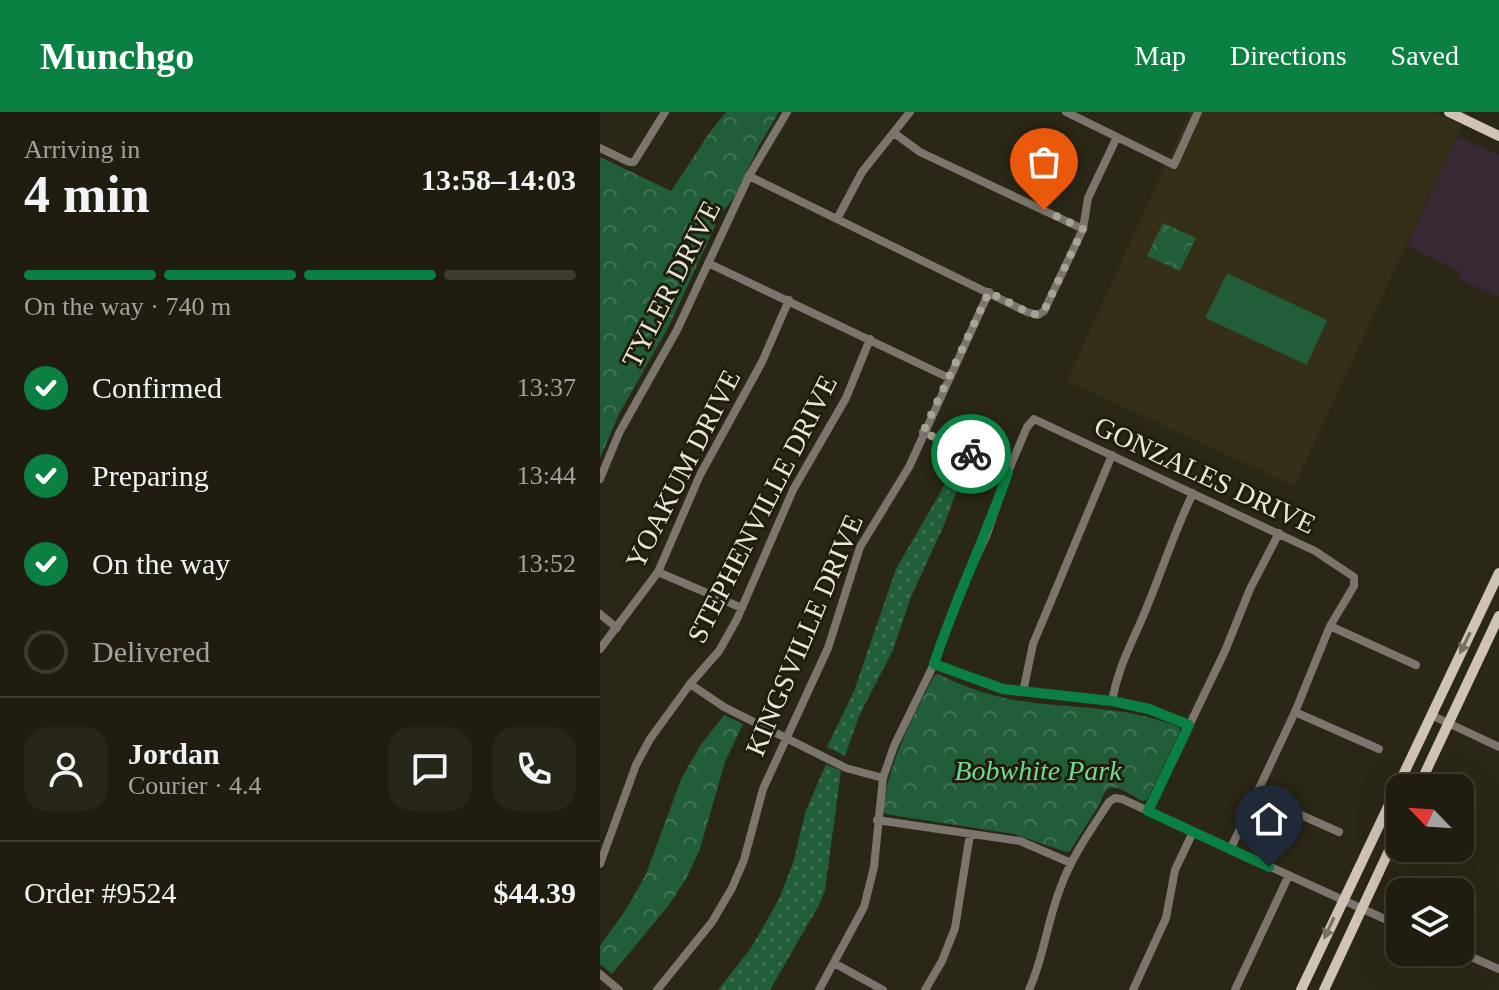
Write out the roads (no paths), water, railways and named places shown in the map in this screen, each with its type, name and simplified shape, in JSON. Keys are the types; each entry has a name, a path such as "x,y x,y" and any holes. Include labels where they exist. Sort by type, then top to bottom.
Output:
{"main road":[{"path":"1449,112 1499,136"},
{"path":"1301,990 1499,573"},
{"path":"1424,774 1499,616"},
{"path":"1324,990 1386,857"}],"street":[{"path":"600,148 634,162 665,112"},
{"name":"TYLER DRIVE","path":"600,479 619,433 677,330 749,176 787,112"},
{"path":"837,219 862,172 910,112"},
{"path":"1066,112 1174,165 1198,112"},
{"path":"894,133 920,152 1083,229"},
{"path":"749,176 1033,315 1043,313 1083,229 1088,198 1117,137"},
{"path":"708,263 949,378"},
{"name":"KINGSVILLE DRIVE","path":"657,990 712,922 732,888 744,860 763,789 828,648 860,547 909,467 989,292"},
{"name":"YOAKUM DRIVE","path":"600,649 658,572 700,475 762,362 789,300"},
{"name":"STEPHENVILLE DRIVE","path":"600,864 643,752 662,721 719,651 742,608 793,490 846,398 870,339"},
{"name":"GONZALES DRIVE","path":"1008,472 1027,427 1034,419 1279,533 1323,555 1354,577 1354,586 1330,626"},
{"path":"819,990 864,907 874,867 883,778 904,721 934,664 959,594 987,534 1008,472 923,432"},
{"path":"1023,692 1033,644 1112,455"},
{"path":"1112,701 1121,663 1144,615 1193,493"},
{"path":"1148,811 1279,533"},
{"path":"658,572 742,608"},
{"path":"600,614 617,628"},
{"path":"1230,850 1295,712 1330,626 1416,665"},
{"path":"934,664 986,685 1112,701 1149,709 1189,725"},
{"path":"690,684 724,707 846,768 883,778"},
{"path":"1295,712 1379,749"},
{"path":"1431,715 1499,747"},
{"path":"1256,795 1339,832"},
{"path":"1029,990 1037,972 1059,891 1071,863 1109,802 1115,798 1386,920"},
{"path":"877,820 1020,841 1071,863"},
{"path":"1133,990 1166,918 1175,870 1193,832"},
{"path":"925,990 942,961 955,928 970,834"},
{"path":"1235,990 1289,875"},
{"path":"1474,958 1499,969"},
{"path":"834,963 883,990"},
{"path":"601,975 619,990"}],"park label":[{"name":"Bobwhite Park","path":"1038,770"}]}
